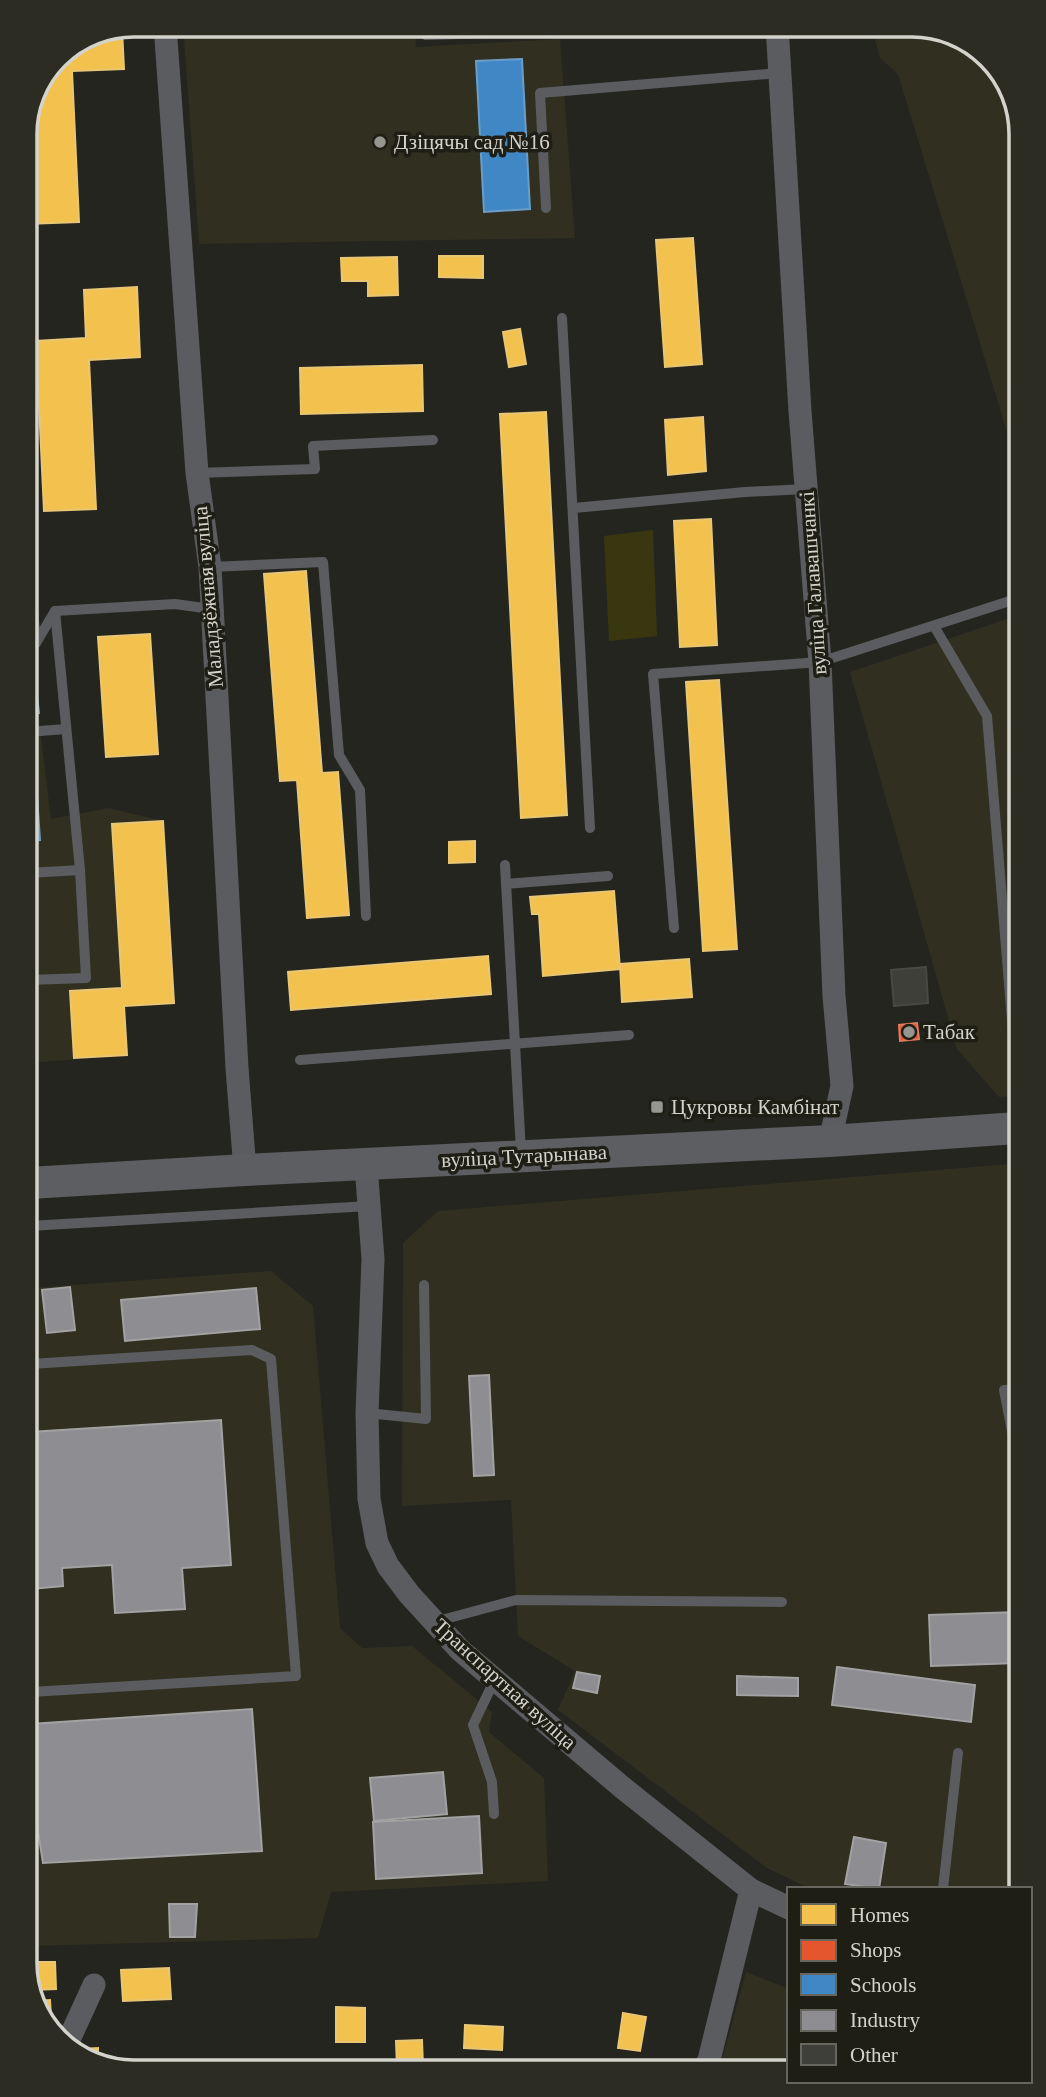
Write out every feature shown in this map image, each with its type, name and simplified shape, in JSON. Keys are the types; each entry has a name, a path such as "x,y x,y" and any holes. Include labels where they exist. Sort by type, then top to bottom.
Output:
{"street":[{"name":"Маладзёжная вуліца","path":"167,37 197,473 209,567 245,1170"},
{"name":"вуліца Галавашчанкі","path":"778,37 781,118 820,662 834,996 842,1086 831,1141"},
{"name":"вуліца Тутарынава","path":"37,1183 831,1141 1009,1129"},
{"name":"Транспартная вуліца","path":"366,1165 373,1259 367,1413 369,1499 377,1543 388,1566 409,1594 460,1650 623,1788 751,1890 787,1907"},
{"path":"709,2060 751,1890"},
{"path":"70,2036 94,1985"}],"lane":[{"path":"546,208 540,93 780,73"},
{"path":"562,318 590,828"},
{"path":"197,473 315,468 313,446 433,440"},
{"path":"574,508 807,489"},
{"path":"209,567 323,562 339,755 359,790 366,916"},
{"path":"674,928 653,674 820,662 1009,601"},
{"path":"55,611 175,604 211,609"},
{"path":"37,636 55,611"},
{"path":"37,980 86,978 80,870 55,611"},
{"path":"934,626 987,716 1009,984"},
{"path":"37,731 66,729"},
{"path":"505,865 521,1156"},
{"path":"37,872 80,870"},
{"path":"506,884 608,876"},
{"path":"300,1060 629,1035"},
{"path":"37,1226 370,1206"},
{"path":"367,1413 426,1419 424,1285"},
{"path":"37,1364 252,1350 271,1359 296,1675 37,1692"},
{"path":"1009,1390 1004,1390 1009,1416"},
{"path":"434,1622 516,1600 782,1602"},
{"path":"494,1814 492,1782 473,1725 495,1679"},
{"path":"943,1887 958,1753"}],"shaded area":[{"name":"Дзіцячы сад №16","path":"184,37 415,37 416,47 560,39 575,238 199,244"},
{"path":"874,37 918,37 943,42 961,50 981,65 1002,97 1009,134 1009,438 898,74 880,58"},
{"path":"653,530 657,636 609,641 604,536"},
{"path":"1009,618 1009,1096 999,1097 957,1049 850,672"},
{"path":"37,704 51,819 109,808 163,821 174,1003 124,1006 127,1055 37,1062"},
{"path":"1009,1164 1009,1887 807,1887 767,1868 558,1710 575,1671 518,1636 511,1500 402,1506 403,1243 438,1211"},
{"path":"271,1271 313,1306 340,1628 362,1648 412,1646 492,1712 489,1732 544,1778 548,1881 331,1892 318,1938 37,1946 37,1288"},
{"path":"746,1972 787,1988 787,2060 722,2060"}],"building: Homes":[{"path":"122,38 124,69 72,71 79,222 37,224 37,128 40,109 57,75 70,61 103,42"},
{"path":"693,238 702,364 665,367 656,240"},
{"path":"439,256 483,256 483,278 439,277"},
{"path":"397,257 398,295 368,296 368,281 342,281 341,258"},
{"path":"137,287 140,357 89,360 96,509 44,511 37,341 86,338 84,290"},
{"path":"520,329 526,364 509,367 503,332"},
{"path":"422,365 423,411 301,414 300,368"},
{"path":"546,412 567,815 521,818 500,414"},
{"path":"703,417 706,471 668,475 665,420"},
{"path":"711,519 717,645 680,647 674,521"},
{"path":"306,571 322,773 338,772 349,915 307,918 297,780 280,781 264,574"},
{"path":"150,634 158,754 106,757 98,637"},
{"path":"719,680 737,949 703,951 686,682"},
{"path":"163,821 174,1003 124,1006 127,1055 74,1058 70,991 122,988 112,824"},
{"path":"475,841 475,862 449,863 449,842"},
{"path":"614,891 620,969 543,976 539,914 532,914 530,897"},
{"path":"488,956 491,994 291,1010 288,972"},
{"path":"689,959 692,997 622,1002 620,964"},
{"path":"37,1962 55,1962 56,1989 41,1990"},
{"path":"169,1968 171,1999 123,2001 121,1970"},
{"path":"44,2000 50,2000 51,2013 50,2012"},
{"path":"336,2007 365,2008 365,2042 336,2042"},
{"path":"623,2013 646,2017 640,2051 618,2048"},
{"path":"465,2025 503,2027 502,2050 464,2048"},
{"path":"422,2040 423,2060 397,2060 396,2041"}],"building: Shops":[{"name":"Табак","path":"917,1023 919,1039 900,1041 899,1025"}],"building: Schools":[{"path":"522,59 530,209 484,212 476,61"},
{"path":"37,796 40,840 37,840"}],"building: Industry":[{"path":"70,1287 75,1330 47,1333 42,1290"},
{"path":"256,1288 260,1329 125,1341 121,1300"},
{"path":"489,1375 494,1475 474,1476 469,1376"},
{"path":"221,1420 231,1565 182,1568 185,1609 115,1613 112,1565 62,1568 63,1586 37,1588 37,1432"},
{"path":"1009,1612 1009,1663 931,1666 929,1615"},
{"path":"837,1667 975,1685 971,1722 832,1705"},
{"path":"577,1672 600,1676 597,1693 573,1688"},
{"path":"737,1676 798,1678 798,1696 737,1695"},
{"path":"252,1709 262,1851 43,1863 37,1831 37,1724"},
{"path":"443,1772 447,1814 374,1821 370,1778"},
{"path":"479,1816 482,1873 376,1879 373,1822"},
{"path":"854,1837 886,1843 879,1887 845,1884"},
{"path":"169,1904 197,1904 195,1937 170,1937"}],"building: Other":[{"path":"926,967 928,1003 894,1006 891,970"}],"place":[{"name":"Дзіцячы сад №16","path":"380,142"},
{"name":"Табак","path":"909,1032"},
{"name":"Цукровы Камбінат","path":"657,1107"}]}
